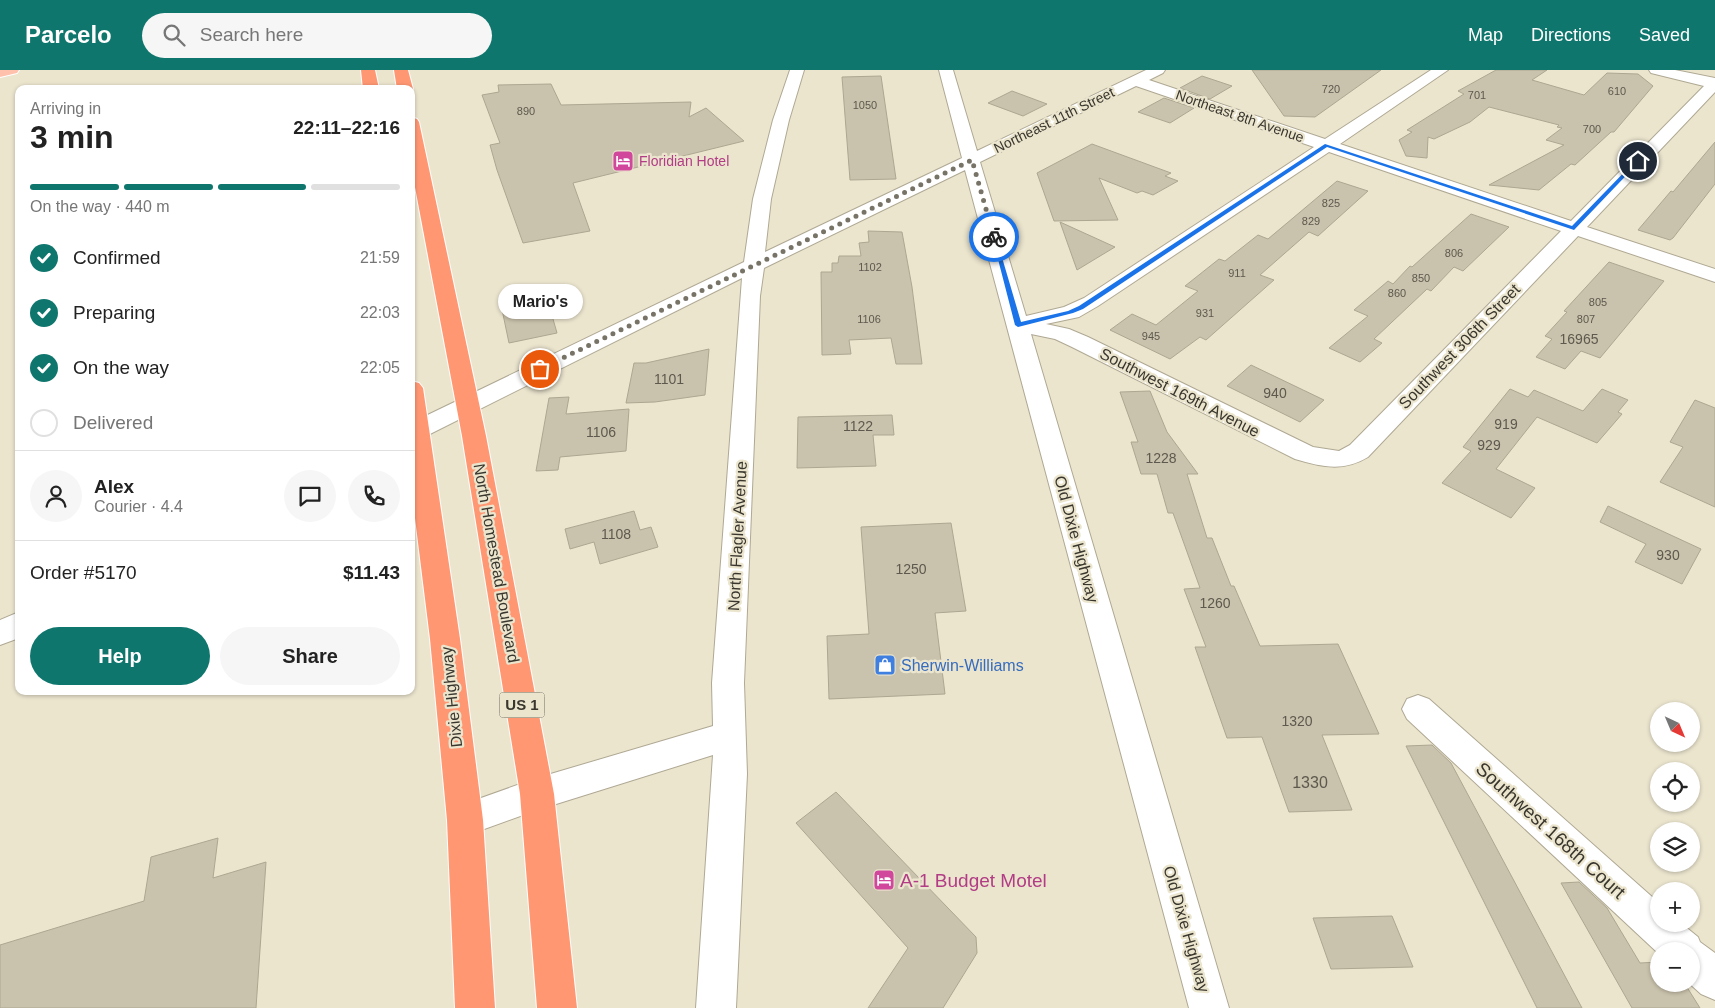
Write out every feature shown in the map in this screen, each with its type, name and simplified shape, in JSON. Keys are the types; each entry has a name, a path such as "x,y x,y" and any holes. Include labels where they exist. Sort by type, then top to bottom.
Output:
{"highway":[{"path":"368,70 370,85"},
{"path":"401,70 404,85"},
{"name":"North Homestead Boulevard","path":"415,163 418,194 467,406 513,650 537,794 557,1008"},
{"name":"Dixie Highway","path":"415,439 445,640 465,820 475,1008"}],"main road":[{"path":"0,73 12,70"}],"street":[{"name":"North Flagler Avenue","path":"716,1008 730,774 728,683 752,266 762,199 781,120 797,70"},
{"name":"Old Dixie Highway","path":"946,70 976,130 972,160 1209,1008"},
{"name":"Northeast 11th Street","path":"415,432 1158,70"},
{"path":"1018,325 1071,312 1086,304 1441,70"},
{"path":"1656,70 1714,84"},
{"name":"Northeast 8th Avenue","path":"1136,81 1715,276"},
{"name":"Southwest 306th Street","path":"1342,460 1359,451 1714,84"},
{"path":"976,130 1023,135"},
{"name":"Southwest 169th Avenue","path":"1018,325 1061,334 1304,453 1325,459 1342,460"},
{"path":"0,633 15,626"},
{"name":"Southwest 168th Court","path":"1418,709 1674,942"},
{"path":"465,820 537,794 729,736"},
{"path":"1700,966 1715,980"}],"building":[{"path":"1252,70 1381,70 1315,117 1284,116"},
{"path":"1496,70 1547,70 1532,80 1584,95 1607,73 1638,74 1653,86 1614,132 1611,132 1575,165 1571,164 1539,190 1489,185 1564,145 1546,140 1562,128 1557,127 1559,125 1489,107 1470,122 1434,139 1428,137 1427,158 1406,156 1399,140 1412,132 1407,130 1464,94 1458,91"},
{"path":"881,76 896,179 850,180 842,77"},
{"path":"1202,76 1232,86 1210,99 1180,88"},
{"path":"551,84 561,105 691,102 689,117 706,108 744,141 573,183 590,231 523,243 490,145 500,143 482,95 499,92 498,85"},
{"path":"1012,91 1047,104 1023,116 988,103"},
{"path":"1164,98 1194,108 1170,123 1138,112"},
{"path":"1715,142 1715,184 1673,238 1670,240 1638,230 1671,191 1673,192"},
{"path":"1092,144 1171,173 1165,176 1178,181 1153,195 1142,191 1137,193 1099,178 1118,220 1054,221 1037,173"},
{"path":"1337,181 1368,191 1318,236 1309,232 1260,275 1274,280 1206,340 1200,337 1170,359 1110,330 1132,314 1156,325 1198,291 1185,286 1219,259 1225,261 1258,235 1268,239"},
{"path":"1471,214 1509,227 1463,271 1454,267 1431,291 1427,289 1374,339 1382,343 1360,362 1329,348 1368,316 1354,310 1388,281 1393,284 1410,266 1412,267"},
{"path":"1060,222 1115,247 1077,270"},
{"path":"868,231 902,232 912,287 922,364 896,364 891,338 849,340 851,354 822,355 821,272 832,272 832,263 838,263 839,256 861,256 859,243 869,242"},
{"path":"1609,262 1664,281 1600,358 1581,351 1565,369 1536,357 1552,339 1545,336 1567,312 1564,311"},
{"path":"545,291 557,333 509,343 500,300"},
{"path":"709,349 705,395 655,402 626,403 634,363 646,363"},
{"path":"1251,365 1324,400 1300,422 1227,386"},
{"path":"1510,389 1528,397 1534,390 1583,411 1602,389 1628,400 1618,412 1622,414 1597,443 1537,417 1496,469 1535,488 1511,518 1442,483 1471,451 1463,447"},
{"path":"1150,391 1167,432 1198,474 1187,474 1207,538 1212,538 1231,586 1234,586 1260,646 1338,644 1379,734 1322,735 1352,810 1289,812 1262,737 1227,738 1195,647 1206,647 1184,589 1200,588 1173,513 1168,513 1157,474 1141,474 1131,442 1138,442 1120,392"},
{"path":"569,397 566,414 629,409 626,451 560,457 558,470 536,471 549,398"},
{"path":"1695,400 1715,408 1715,507 1660,482 1683,447 1670,442"},
{"path":"892,415 894,435 873,435 876,466 797,468 798,417"},
{"path":"1608,506 1701,549 1682,584 1635,562 1646,544 1600,522"},
{"path":"634,511 640,530 651,527 658,547 600,564 594,542 570,549 565,529"},
{"path":"951,523 966,611 935,613 945,694 829,699 827,636 869,634 861,527"},
{"path":"1432,745 1451,763 1582,1008 1537,1008 1406,746"},
{"name":"A-1 Budget Motel","path":"836,792 976,937 977,953 943,1008 868,1008 908,948 796,823"},
{"path":"218,838 213,878 266,862 256,1008 0,1008 0,945 144,901 151,857"},
{"path":"1579,882 1607,908 1640,963 1650,962 1650,992 1690,992 1700,1008 1632,1008 1561,883"},
{"path":"1392,916 1413,967 1331,969 1313,918"}],"way so far":[{"path":"540,369 646,316 972,160 994,237"}],"place":[{"name":"Floridian Hotel","path":"623,161"},
{"name":"Mario's","path":"540,369"},
{"name":"Sherwin-Williams","path":"885,665"},
{"name":"A-1 Budget Motel","path":"884,880"}],"route":[{"path":"994,237 1018,325 1071,312 1091,302 1327,146 1574,228 1638,161"}]}
